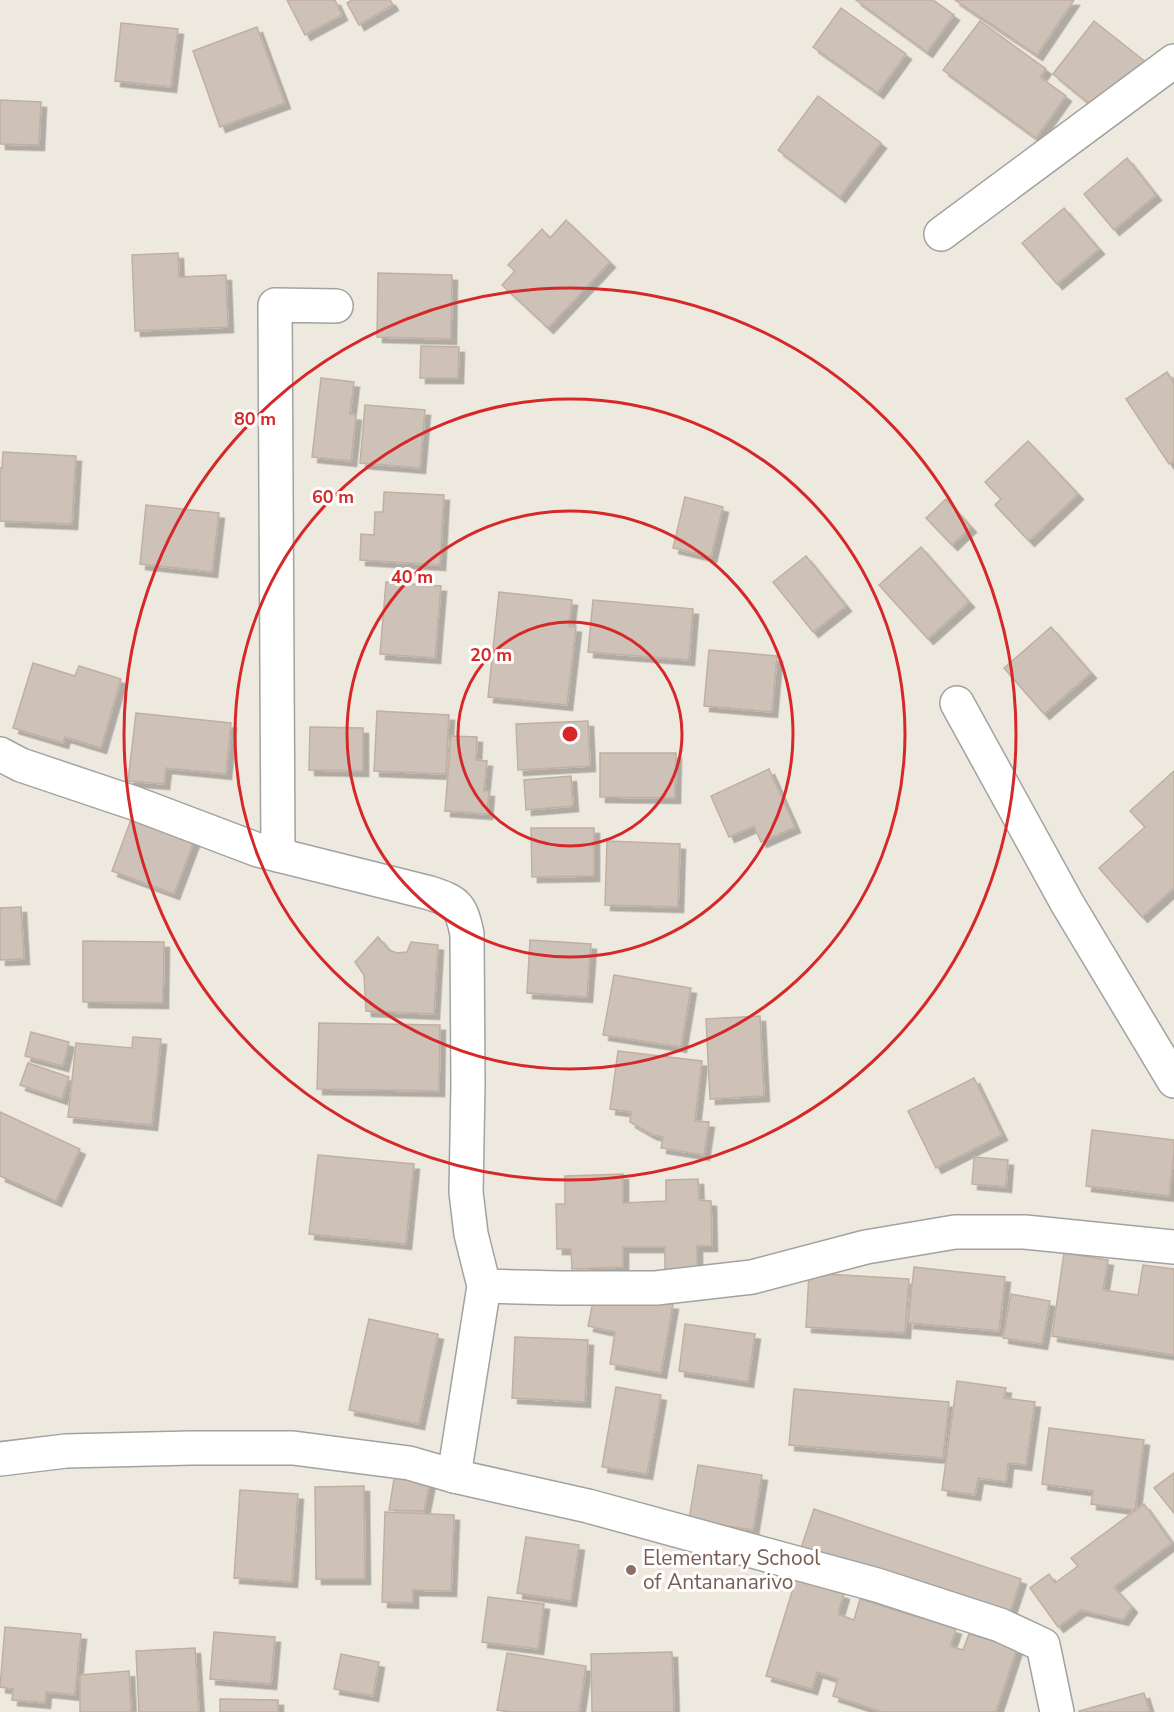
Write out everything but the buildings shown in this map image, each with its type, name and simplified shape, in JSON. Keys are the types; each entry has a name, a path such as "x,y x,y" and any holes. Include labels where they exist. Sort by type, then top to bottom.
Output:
{"street":[{"path":"941,234 1174,61"},
{"path":"278,855 275,305 336,306"},
{"path":"957,703 1067,903 1174,1081"},
{"path":"0,754 21,765 134,803 258,850 430,892 446,898 459,907 467,934 466,1192 471,1234 484,1286 454,1476"},
{"path":"484,1286 666,1287 752,1277 866,1247 956,1232 1025,1232 1174,1247"},
{"path":"0,1459 66,1451 293,1448 409,1463 454,1476 588,1506 736,1546 877,1585 1000,1625 1043,1645 1057,1712"}],"place":[{"name":"Elementary School of Antananarivo","path":"631,1570"}]}
